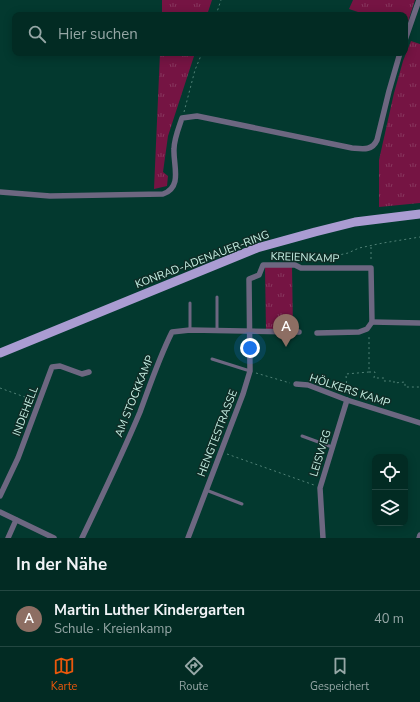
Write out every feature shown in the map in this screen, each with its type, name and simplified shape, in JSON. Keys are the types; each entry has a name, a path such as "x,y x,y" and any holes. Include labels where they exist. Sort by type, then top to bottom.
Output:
{"main road":[{"name":"KONRAD-ADENAUER-RING","path":"0,353 257,248 356,222 420,214"}],"street":[{"path":"408,31 418,0"},
{"path":"0,192 50,196 163,194 170,191 175,180 174,148 182,118 197,116 352,148 369,149 375,145 377,140 399,56"},
{"name":"KREIENKAMP","path":"250,332 249,280 259,275 263,266 295,265 301,268 371,268"},
{"path":"317,333 359,332 367,329 372,322 371,268"},
{"path":"372,322 420,323"},
{"name":"AM STOCKKAMP","path":"82,538 118,464 155,369 172,332 190,330 250,332"},
{"path":"250,332 299,332"},
{"name":"HENGTESTRASSE","path":"188,538 250,371 250,332"},
{"name":"INDEHELL","path":"0,496 18,458 52,367 60,366 82,374 89,372"},
{"name":"HÖLKERS KAMP","path":"296,384 308,385 347,400 420,422"},
{"name":"LEISWEG","path":"323,538 320,488 347,400"},
{"path":"0,512 54,538"},
{"path":"8,538 16,520"}],"lane":[{"path":"217,297 217,331"},
{"path":"190,303 190,330"},
{"path":"212,359 250,371"},
{"path":"302,436 332,447"},
{"path":"206,490 242,504"}],"path":[{"path":"217,12 221,0"},
{"path":"182,118 195,70 201,56"},
{"path":"301,268 307,262 348,253 360,248 390,241 420,237"},
{"path":"371,246 371,268"},
{"path":"367,329 369,337 369,372"},
{"name":"HÖLKERS KAMP","path":"250,371 296,384"},
{"path":"347,400 346,374 374,372 374,378 384,378 384,381 394,381 394,383 405,382 405,387 420,387"},
{"path":"0,388 39,402"},
{"path":"221,452 320,488"}],"green space":[{"path":"162,0 212,0 208,12 162,12"},
{"path":"353,0 415,0 408,22 408,12 358,12 349,9"},
{"path":"411,41 420,44 420,203 379,207 379,160 394,93 403,61 405,56 408,56 408,48"},
{"path":"160,56 194,56 168,136 163,172 168,176 167,186 154,189"},
{"path":"292,266 293,332 266,332 265,267"}],"place":[{"name":"Martin Luther Kindergarten","path":"286,347"}]}
